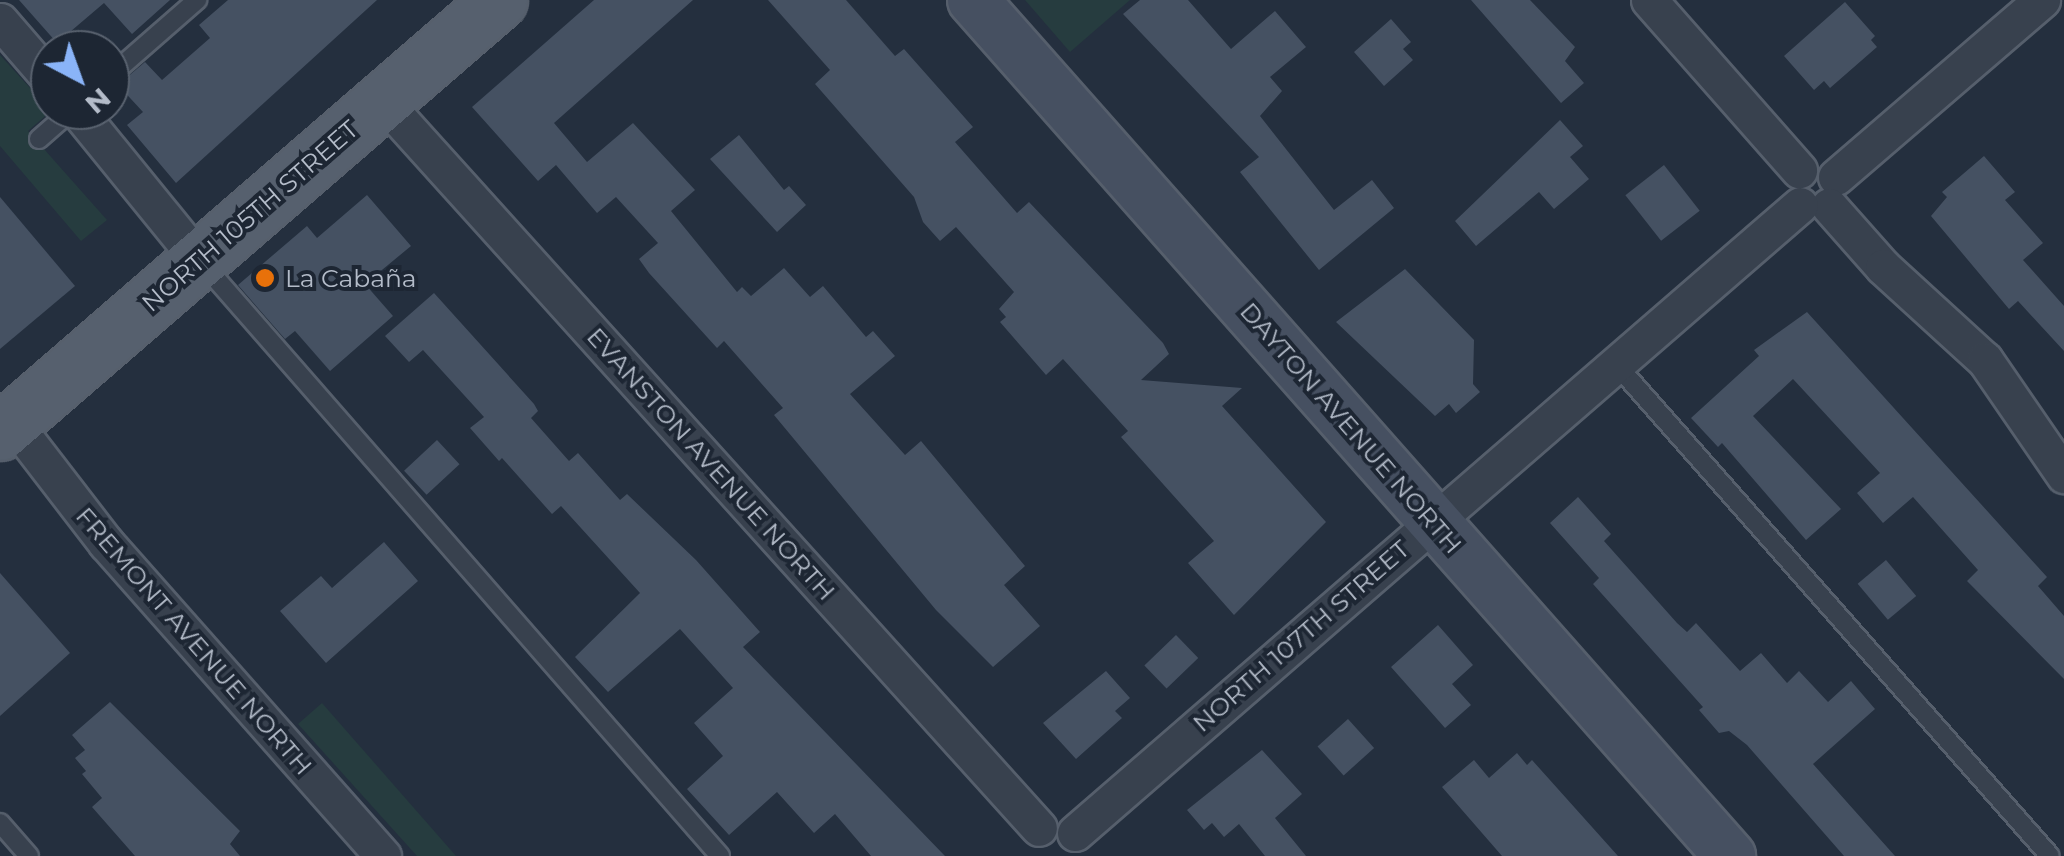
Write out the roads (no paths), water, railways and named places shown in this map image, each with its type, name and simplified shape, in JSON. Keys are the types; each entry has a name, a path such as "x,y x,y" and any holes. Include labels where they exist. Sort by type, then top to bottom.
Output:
{"main road":[{"name":"NORTH 105TH STREET","path":"6,426 500,0"}],"street":[{"name":"DAYTON AVENUE NORTH","path":"973,0 1730,856"},
{"path":"1649,0 1883,267 1985,360 2064,475"},
{"name":"NORTH 107TH STREET","path":"1076,844 1432,521 1816,189 2042,0"},
{"path":"0,22 30,56"},
{"name":"EVANSTON AVENUE NORTH","path":"383,100 1036,842"},
{"path":"91,130 199,260"},
{"name":"FREMONT AVENUE NORTH","path":"6,426 383,856"},
{"path":"1036,842 1062,823 1076,844"}],"lane":[{"path":"130,59 197,0"},
{"path":"39,139 50,130"},
{"path":"199,260 720,856"},
{"path":"1615,364 2050,856"},
{"path":"0,823 29,856"}],"place":[{"name":"La Cabaña","path":"265,278"}]}
